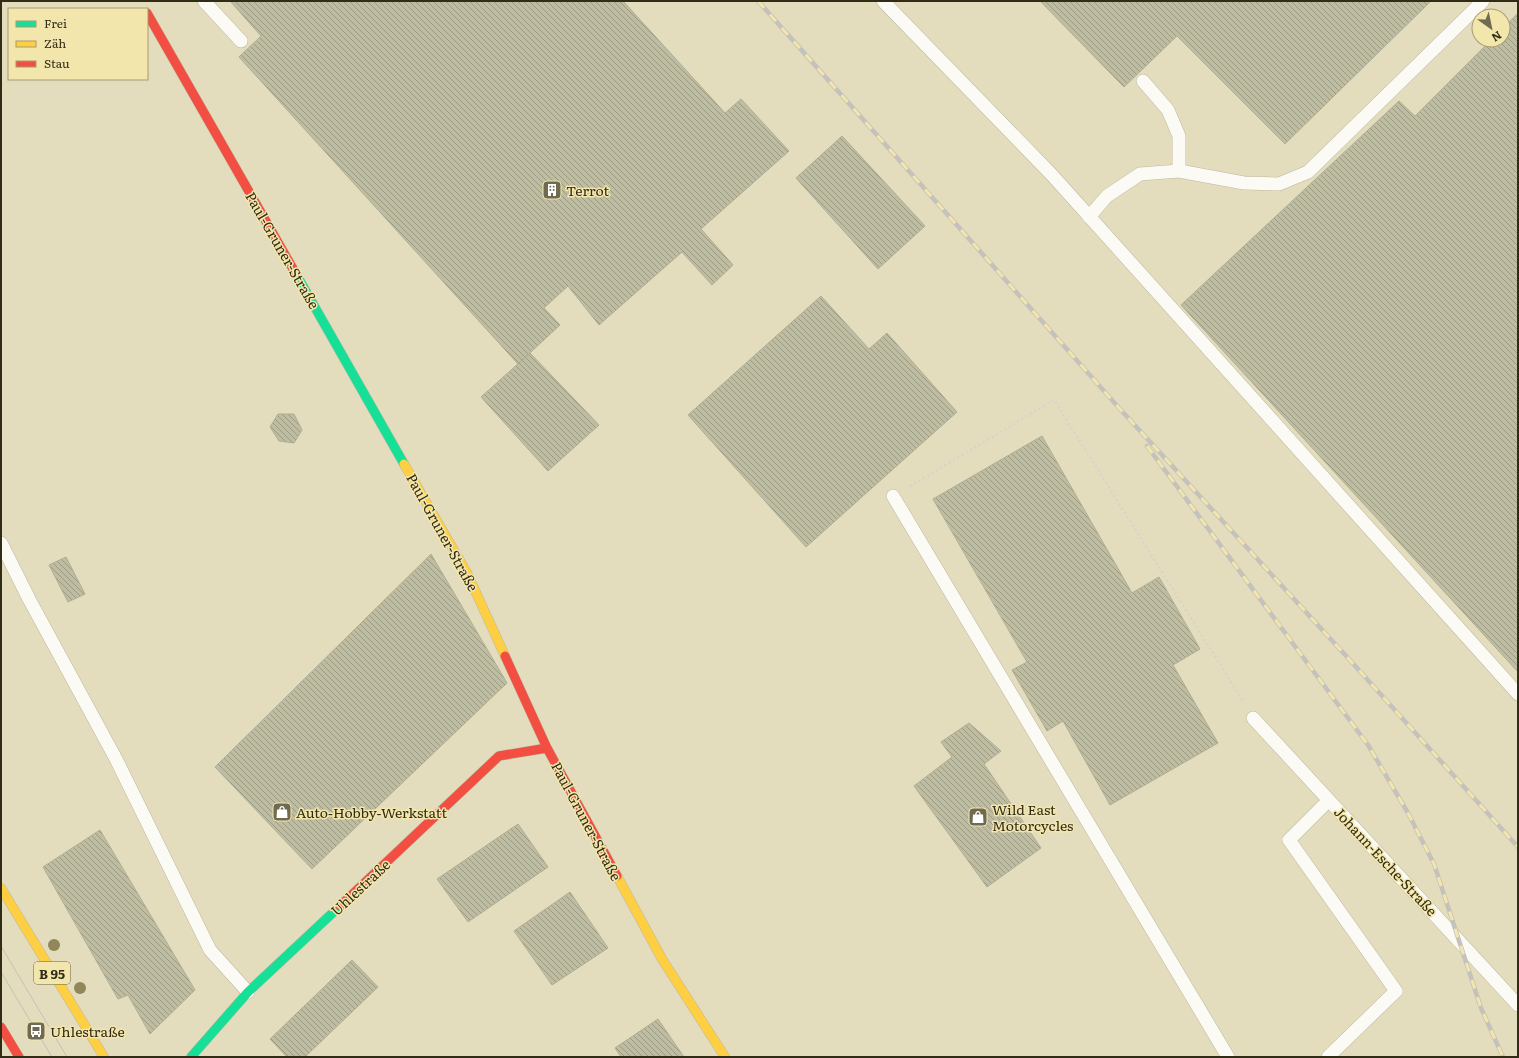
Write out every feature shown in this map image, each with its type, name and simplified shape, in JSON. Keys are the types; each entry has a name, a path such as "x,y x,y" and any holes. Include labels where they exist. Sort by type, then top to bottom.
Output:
{"street":[{"name":"Paul-Gruner-Straße","path":"148,14 467,572 548,748 662,959 725,1057"},
{"name":"Uhlestraße","path":"191,1057 248,992 499,756 548,748"},
{"name":"B 95","path":"1,888 104,1057"},
{"path":"1,1027 19,1057"}],"lane":[{"path":"204,1 241,41"},
{"path":"883,1 1052,175 1518,694"},
{"path":"1089,217 1107,196 1140,174 1179,171 1244,183 1279,184 1308,172 1483,1"},
{"path":"1142,81 1168,110 1179,136 1179,171"},
{"path":"893,496 1228,1057"},
{"path":"1,543 33,606 116,759 210,950 248,992"},
{"name":"Johann-Esche-Straße","path":"1253,718 1518,1005"},
{"path":"1328,1057 1396,991 1289,840 1329,800"}],"path":[{"path":"893,496 1054,400 1253,718"}],"building":[{"name":"Terrot","path":"230,1 623,1 725,113 741,99 789,151 701,229 733,265 712,285 682,252 599,325 568,286 544,308 560,325 518,364 239,57 261,36"},
{"path":"1040,1 1431,1 1285,144 1177,36 1124,87"},
{"path":"1518,13 1518,672 1181,305 1399,101 1415,116 1483,48 1511,48 1511,20"},
{"path":"842,136 925,226 878,269 796,178"},
{"path":"821,296 869,349 887,333 957,412 806,547 688,415"},
{"path":"530,353 599,425 548,471 481,397"},
{"path":"278,414 294,414 302,430 294,443 279,441 270,427"},
{"path":"1042,436 1132,593 1159,577 1200,649 1173,665 1218,743 1110,805 1063,721 1047,731 1012,670 1027,662 933,499"},
{"path":"431,554 507,683 312,869 215,767"},
{"path":"66,557 85,594 68,602 49,565"},
{"name":"Wild East Motorcycles","path":"969,723 1001,751 984,764 1041,848 987,887 914,786 952,757 941,742"},
{"path":"518,824 548,867 468,922 437,879"},
{"path":"100,830 195,990 150,1034 128,995 118,999 43,867"},
{"path":"570,892 608,948 552,985 514,931"},
{"path":"352,960 378,987 305,1057 287,1057 270,1039"},
{"path":"658,1019 684,1057 621,1057 615,1048"}],"tram line":[{"path":"1,946 67,1057"},
{"path":"1,972 52,1057"}],"railway":[{"path":"758,1 1120,409 1348,658 1518,847"},
{"path":"1147,446 1368,745 1408,813 1434,864 1481,1008 1503,1057"}],"traffic: fast":[{"path":"296,274 404,464"},
{"path":"191,1057 248,992 340,906"}],"traffic: slow":[{"path":"404,464 467,573 505,656"},
{"path":"617,876 662,959 725,1057"},
{"path":"1,888 104,1057"}],"traffic: jam":[{"path":"148,15 296,274"},
{"path":"505,656 547,748 617,876"},
{"path":"340,906 499,756 547,748"},
{"path":"1,1027 19,1057"}],"place":[{"name":"Terrot","path":"552,190"},
{"name":"Auto-Hobby-Werkstatt","path":"282,812"},
{"name":"Wild East Motorcycles","path":"978,817"},
{"name":"Uhlestraße","path":"36,1031"}]}
